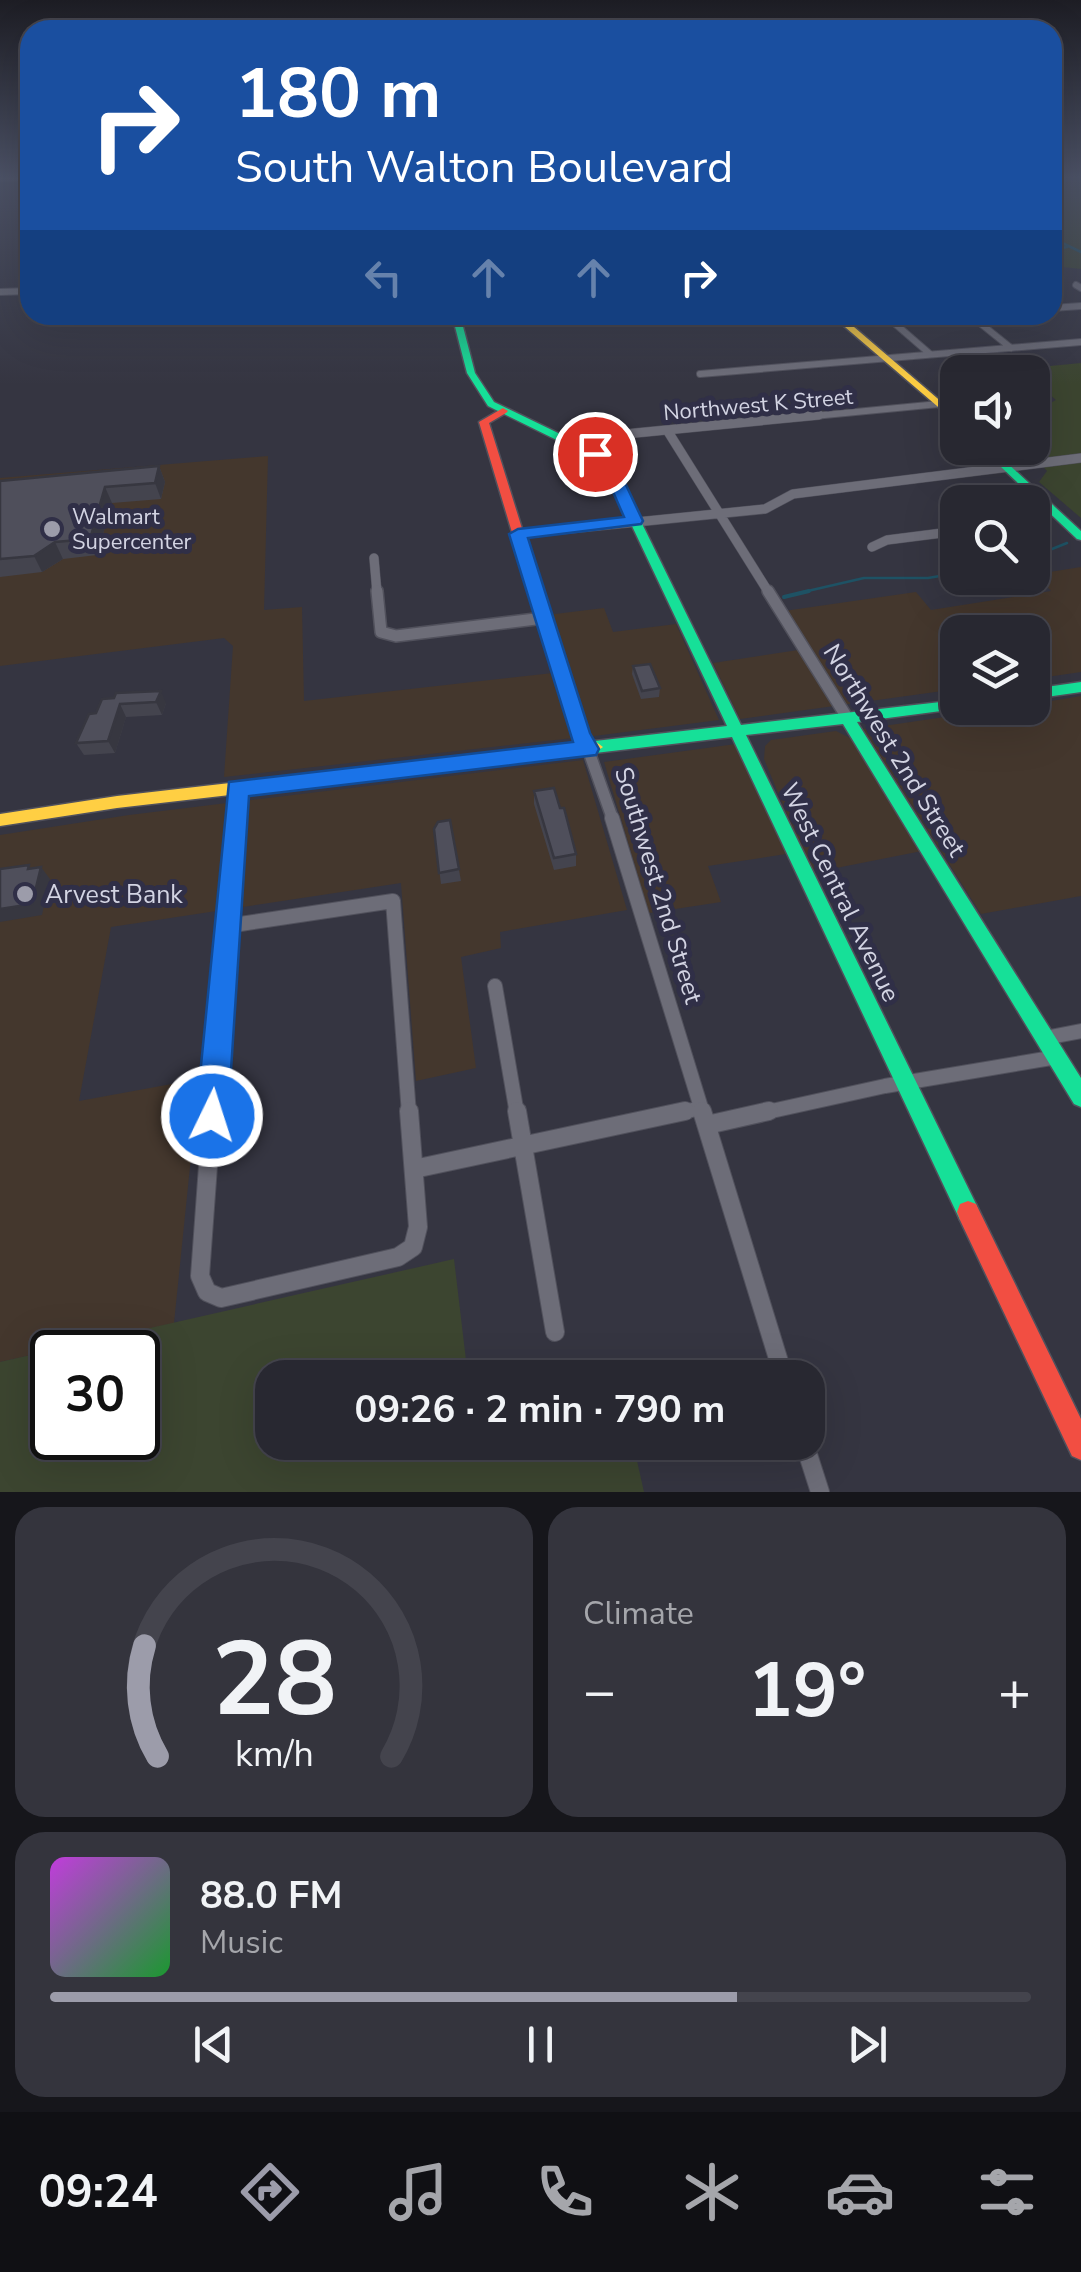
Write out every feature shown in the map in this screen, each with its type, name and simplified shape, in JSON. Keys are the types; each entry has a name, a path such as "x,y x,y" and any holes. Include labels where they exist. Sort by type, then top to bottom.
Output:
{"main road":[{"path":"459,325 476,386 502,411"},
{"path":"846,325 940,404"},
{"name":"West Central Avenue","path":"502,411 582,445 606,465 1081,1447"},
{"name":"Southwest 2nd Street","path":"502,411 484,422 579,733 588,749"},
{"path":"1006,467 1025,485"},
{"path":"1050,508 1081,537"},
{"path":"1050,691 1081,687"},
{"path":"0,820 238,788 940,707"},
{"name":"Northwest 2nd Street","path":"848,719 1081,1097"}],"street":[{"path":"897,325 930,354"},
{"path":"983,325 1012,348"},
{"path":"700,374 1081,342"},
{"name":"Northwest K Street","path":"582,445 605,436 940,404"},
{"name":"Northwest 2nd Street","path":"667,430 834,703 848,719"},
{"path":"518,534 765,510 782,497 794,494 1081,458"},
{"path":"872,547 887,540 940,533"},
{"path":"374,558 381,632 396,636 544,618"},
{"name":"Southwest 2nd Street","path":"588,749 779,1360"},
{"path":"225,926 393,901 418,1227 413,1248 398,1257 221,1298 208,1292 200,1276 225,926 238,788"},
{"path":"496,986 555,1332"},
{"path":"1045,1038 1081,1031"},
{"path":"707,1125 905,1083 1056,1057"},
{"path":"414,1169 701,1108"},
{"path":"810,1460 820,1492"}],"shaded area":[{"path":"268,456 264,610 302,607 304,701 553,673 573,738 224,777 233,646 224,638 0,666 0,478"},
{"path":"1081,567 1081,672 1050,677 1050,615 940,615 940,691 740,719 713,663 805,649 784,611 916,592 931,610 1026,595 1050,595 1050,572"},
{"path":"604,608 613,632 676,624 719,720 586,737 547,615"},
{"path":"1081,696 1081,896 981,914 863,729 940,718 940,725 1050,725 1050,701"},
{"path":"836,731 856,741 922,851 816,872 806,860 764,759 765,746 771,740"},
{"path":"736,744 786,854 708,866 721,902 649,913 604,762"},
{"path":"583,760 627,910 500,932 501,948 461,957 476,1068 416,1081 401,883 111,927 79,1101 199,1079 174,1323 143,1330 30,1330 30,1355 0,1362 0,835 129,815"}],"green space":[{"path":"1062,246 1081,246 1081,269 1062,267"},
{"path":"1081,363 1081,518 1050,491 1050,485 1039,482 1047,471 1042,465 1050,465 1050,403 1056,400 1050,395 1050,366"},
{"path":"454,1259 466,1360 255,1360 255,1460 637,1460 644,1492 0,1492 0,1362 30,1355 30,1460 160,1460 160,1330 141,1330"}],"building":[{"name":"Walmart Supercenter","path":"159,466 155,483 105,487 90,539 55,542 34,556 0,559 0,481"},
{"path":"650,664 660,688 642,691 633,666"},
{"path":"161,691 156,702 120,704 108,741 76,743 89,714 96,713 102,699 114,698 116,693"},
{"path":"554,788 560,808 564,808 576,854 554,858 534,791"},
{"path":"450,820 459,869 439,873 434,829 438,822"},
{"path":"29,865 28,869 41,867 32,904 0,909 0,869"}],"waterway":[{"path":"1068,246 1081,252"},
{"path":"1062,248 1067,247"},
{"path":"1050,550 1067,543"},
{"path":"799,593 864,578 940,576"},
{"path":"784,597 809,591"}],"traffic: fast":[{"path":"459,325 471,373 491,404 583,449 618,485 968,1212"},
{"path":"1004,465 1081,537"},
{"path":"1050,691 1081,687"},
{"path":"595,747 940,707"},
{"path":"848,719 1081,1097"}],"traffic: slow":[{"path":"847,325 940,405"},
{"path":"0,820 117,802 595,747"}],"traffic: jam":[{"path":"503,411 484,422 579,733 588,749"},
{"path":"968,1212 1081,1447"}],"place":[{"name":"Walmart Supercenter","path":"52,529"},
{"name":"Arvest Bank","path":"25,894"}],"route":[{"path":"212,1116 238,788 588,749 579,733 518,534 635,521 618,485 595,454"}]}
